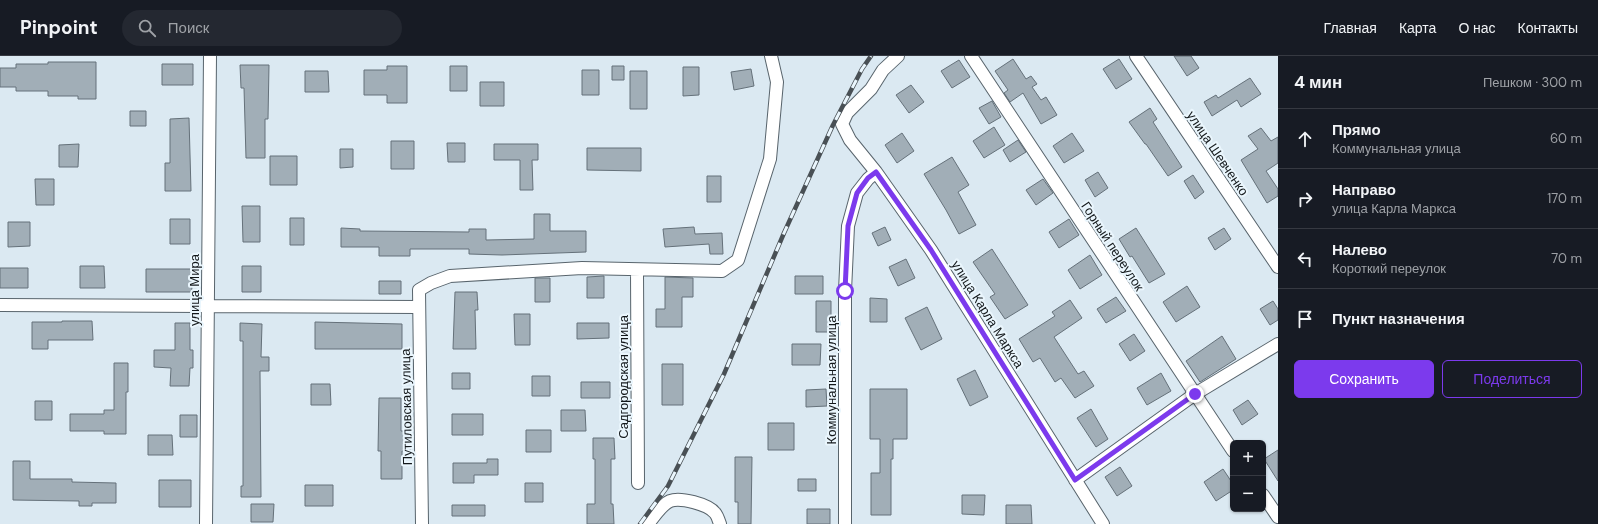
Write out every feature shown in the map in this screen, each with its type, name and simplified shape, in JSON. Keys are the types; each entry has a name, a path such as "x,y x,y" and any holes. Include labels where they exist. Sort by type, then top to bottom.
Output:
{"street":[{"name":"улица Мира","path":"206,524 210,56"},
{"path":"637,270 722,270 738,260 770,159 777,82 771,56"},
{"name":"улица Карла Маркса","path":"898,56 883,70 871,89 847,113 842,124 850,140 876,172 931,250 1103,524"},
{"name":"Горный переулок","path":"971,56 1230,446"},
{"name":"улица Шевченко","path":"1136,56 1278,267"},
{"name":"Коммунальная улица","path":"844,524 845,291 848,226 857,193 868,178 876,172"},
{"name":"Путиловская улица","path":"422,524 419,290 431,283 450,276 582,268 637,270"},
{"name":"Садгородская улица","path":"637,270 638,483"},
{"path":"0,305 419,307"},
{"path":"1075,480 1195,394 1278,344"},
{"path":"1266,499 1278,517"},
{"path":"648,524 661,508 670,501 684,500 702,505 714,512 720,524"}],"building":[{"path":"1174,56 1191,56 1199,68 1187,76"},
{"path":"1013,59 1026,79 1031,76 1037,84 1032,87 1041,100 1046,97 1057,115 1041,124 1023,93 1010,102 1004,93 1008,90 995,71"},
{"path":"1119,59 1132,79 1116,89 1103,69"},
{"path":"959,60 970,77 952,88 941,71"},
{"path":"48,62 96,62 96,99 78,99 78,96 48,96 48,91 16,91 16,87 0,87 0,68 16,68 16,64 48,64"},
{"path":"162,64 193,64 193,85 162,85"},
{"path":"240,65 269,65 268,119 265,119 265,158 246,158 244,88 241,88"},
{"path":"387,66 407,66 407,103 387,103 387,95 364,95 364,70 387,70"},
{"path":"450,66 467,66 467,91 450,91"},
{"path":"612,66 624,66 624,80 612,80"},
{"path":"683,67 699,67 699,95 683,96"},
{"path":"751,69 754,86 734,90 731,72"},
{"path":"582,70 599,70 599,95 582,95"},
{"path":"305,71 328,71 329,92 305,92"},
{"path":"630,71 647,71 647,109 630,109"},
{"path":"1250,78 1261,94 1241,107 1237,100 1212,116 1204,102 1216,95 1218,98"},
{"path":"480,82 504,82 504,106 480,106"},
{"path":"911,85 924,102 909,113 896,95"},
{"path":"992,101 1001,117 989,124 979,108"},
{"path":"1150,108 1157,119 1153,122 1182,167 1168,176 1129,122"},
{"path":"130,111 146,111 146,126 130,126"},
{"path":"189,118 191,191 165,191 165,163 170,163 170,119"},
{"path":"994,127 1005,145 984,158 973,141"},
{"path":"1261,128 1271,141 1278,137 1278,163 1266,171 1278,189 1278,196 1267,203 1241,160 1258,149 1248,136"},
{"path":"902,133 914,151 897,163 885,145"},
{"path":"1072,133 1084,151 1064,163 1053,146"},
{"path":"1018,140 1026,152 1010,162 1003,150"},
{"path":"391,141 414,141 414,169 391,169"},
{"path":"447,143 465,143 465,162 448,162"},
{"path":"79,144 78,167 59,167 59,145"},
{"path":"494,144 538,144 538,160 532,160 533,190 520,190 520,160 494,160"},
{"path":"587,148 641,148 641,171 587,170"},
{"path":"340,149 353,149 353,167 340,168"},
{"path":"270,156 297,156 297,185 270,185"},
{"path":"952,157 969,185 958,192 976,225 959,234 924,174"},
{"path":"1098,172 1108,188 1095,197 1085,180"},
{"path":"1193,175 1204,192 1195,199 1184,181"},
{"path":"707,176 721,176 721,202 707,202"},
{"path":"35,179 54,179 54,205 36,205"},
{"path":"1043,179 1053,193 1036,205 1026,190"},
{"path":"242,206 260,206 260,242 243,242"},
{"path":"534,214 550,214 550,231 586,231 586,252 502,255 469,254 469,249 410,249 410,256 379,256 379,247 341,247 341,228 360,229 360,231 469,232 469,229 486,229 486,240 534,239"},
{"path":"290,218 304,218 304,245 290,245"},
{"path":"170,219 190,219 190,244 170,244"},
{"path":"1069,219 1079,235 1059,248 1049,232"},
{"path":"8,222 30,222 30,246 8,247"},
{"path":"694,227 695,234 722,233 723,254 710,254 709,244 665,247 663,229"},
{"path":"885,227 891,240 878,246 872,233"},
{"path":"1136,228 1165,274 1149,283 1119,239"},
{"path":"1224,228 1231,239 1215,250 1208,238"},
{"path":"992,249 1028,305 1005,319 990,297 995,294 973,262"},
{"path":"1090,255 1102,275 1080,289 1068,270"},
{"path":"906,259 915,278 898,286 889,267"},
{"path":"80,266 104,266 105,288 80,288"},
{"path":"242,266 261,266 261,292 242,292"},
{"path":"0,268 28,268 28,288 0,288"},
{"path":"146,269 191,269 192,292 146,292"},
{"path":"604,276 604,298 587,298 587,277"},
{"path":"795,276 823,276 823,294 795,294"},
{"path":"665,277 693,278 693,297 682,297 682,327 656,327 656,309 665,309"},
{"path":"535,278 550,278 550,302 535,302"},
{"path":"379,281 401,281 401,294 379,294"},
{"path":"1187,286 1200,307 1176,322 1163,302"},
{"path":"455,292 477,292 478,310 475,310 476,349 453,349"},
{"path":"1116,297 1126,311 1106,323 1097,309"},
{"path":"870,298 887,299 887,322 870,322"},
{"path":"1070,300 1082,318 1054,337 1078,374 1084,371 1094,386 1075,398 1061,378 1055,382 1040,358 1033,362 1019,339 1055,316 1052,312"},
{"path":"816,301 831,301 831,332 816,332"},
{"path":"1273,301 1278,309 1278,320 1270,325 1260,309"},
{"path":"927,307 942,339 921,350 905,318"},
{"path":"514,314 530,314 530,345 515,345"},
{"path":"92,321 93,340 48,340 48,349 32,349 32,322"},
{"path":"315,322 402,324 402,349 315,349"},
{"path":"175,323 190,323 190,350 193,350 193,368 190,368 189,386 170,386 171,368 154,367 154,350 175,350"},
{"path":"240,323 262,324 261,357 269,357 269,371 260,371 261,497 241,497 241,486 243,486 243,341 240,341"},
{"path":"577,323 609,323 609,338 577,339"},
{"path":"1134,334 1145,351 1130,361 1119,344"},
{"path":"1222,336 1236,359 1200,382 1186,361"},
{"path":"792,344 821,344 820,365 792,365"},
{"path":"114,363 128,363 126,434 104,434 104,431 70,431 70,414 104,414 104,410 114,410"},
{"path":"662,364 683,364 683,405 662,405"},
{"path":"975,370 988,397 970,406 957,379"},
{"path":"452,373 470,373 470,389 452,389"},
{"path":"1161,373 1171,391 1147,405 1137,388"},
{"path":"532,376 550,376 550,396 532,396"},
{"path":"581,382 610,382 610,398 581,398"},
{"path":"311,384 330,384 331,405 311,405"},
{"path":"826,389 827,406 806,407 806,390"},
{"path":"870,389 907,389 907,439 893,439 893,459 891,459 891,515 871,515 871,473 880,473 880,439 870,439"},
{"path":"379,398 401,398 401,431 410,431 410,451 402,451 402,479 381,479 381,451 378,451"},
{"path":"1248,400 1258,414 1242,425 1233,410"},
{"path":"35,401 52,401 52,420 35,420"},
{"path":"1091,409 1108,439 1096,447 1077,418"},
{"path":"561,410 585,410 586,431 561,431"},
{"path":"452,414 483,414 483,435 452,435"},
{"path":"180,415 197,415 197,437 180,437"},
{"path":"768,423 794,423 794,450 768,450"},
{"path":"526,430 551,430 551,452 526,452"},
{"path":"148,435 172,435 173,455 148,455"},
{"path":"593,438 614,438 615,459 611,459 611,504 613,504 614,524 587,524 587,504 595,504 595,459 593,459"},
{"path":"1278,450 1278,481 1266,462 1266,458"},
{"path":"735,457 752,457 751,524 738,524 738,502 735,502"},
{"path":"487,459 498,459 498,475 474,475 474,483 453,483 453,463 487,463"},
{"path":"13,461 30,461 30,479 72,479 72,482 116,483 116,503 92,503 92,506 79,506 79,501 13,500"},
{"path":"1120,467 1132,486 1117,496 1105,477"},
{"path":"1223,469 1230,480 1230,492 1216,501 1204,482"},
{"path":"798,479 816,479 816,491 798,491"},
{"path":"159,480 191,480 191,507 159,507"},
{"path":"525,483 543,483 543,502 525,502"},
{"path":"305,485 333,485 333,506 305,506"},
{"path":"962,495 985,495 984,515 962,514"},
{"path":"251,504 274,504 273,522 251,522"},
{"path":"452,505 485,505 485,516 452,516"},
{"path":"1006,505 1031,505 1032,524 1006,524"},
{"path":"807,509 830,509 830,524 807,524"}],"railway":[{"path":"640,524 668,486 724,374 784,233 833,125 862,69 871,56"}],"route":[{"path":"845,291 848,226 857,193 868,178 876,172 931,250 1075,480 1195,394"}]}
